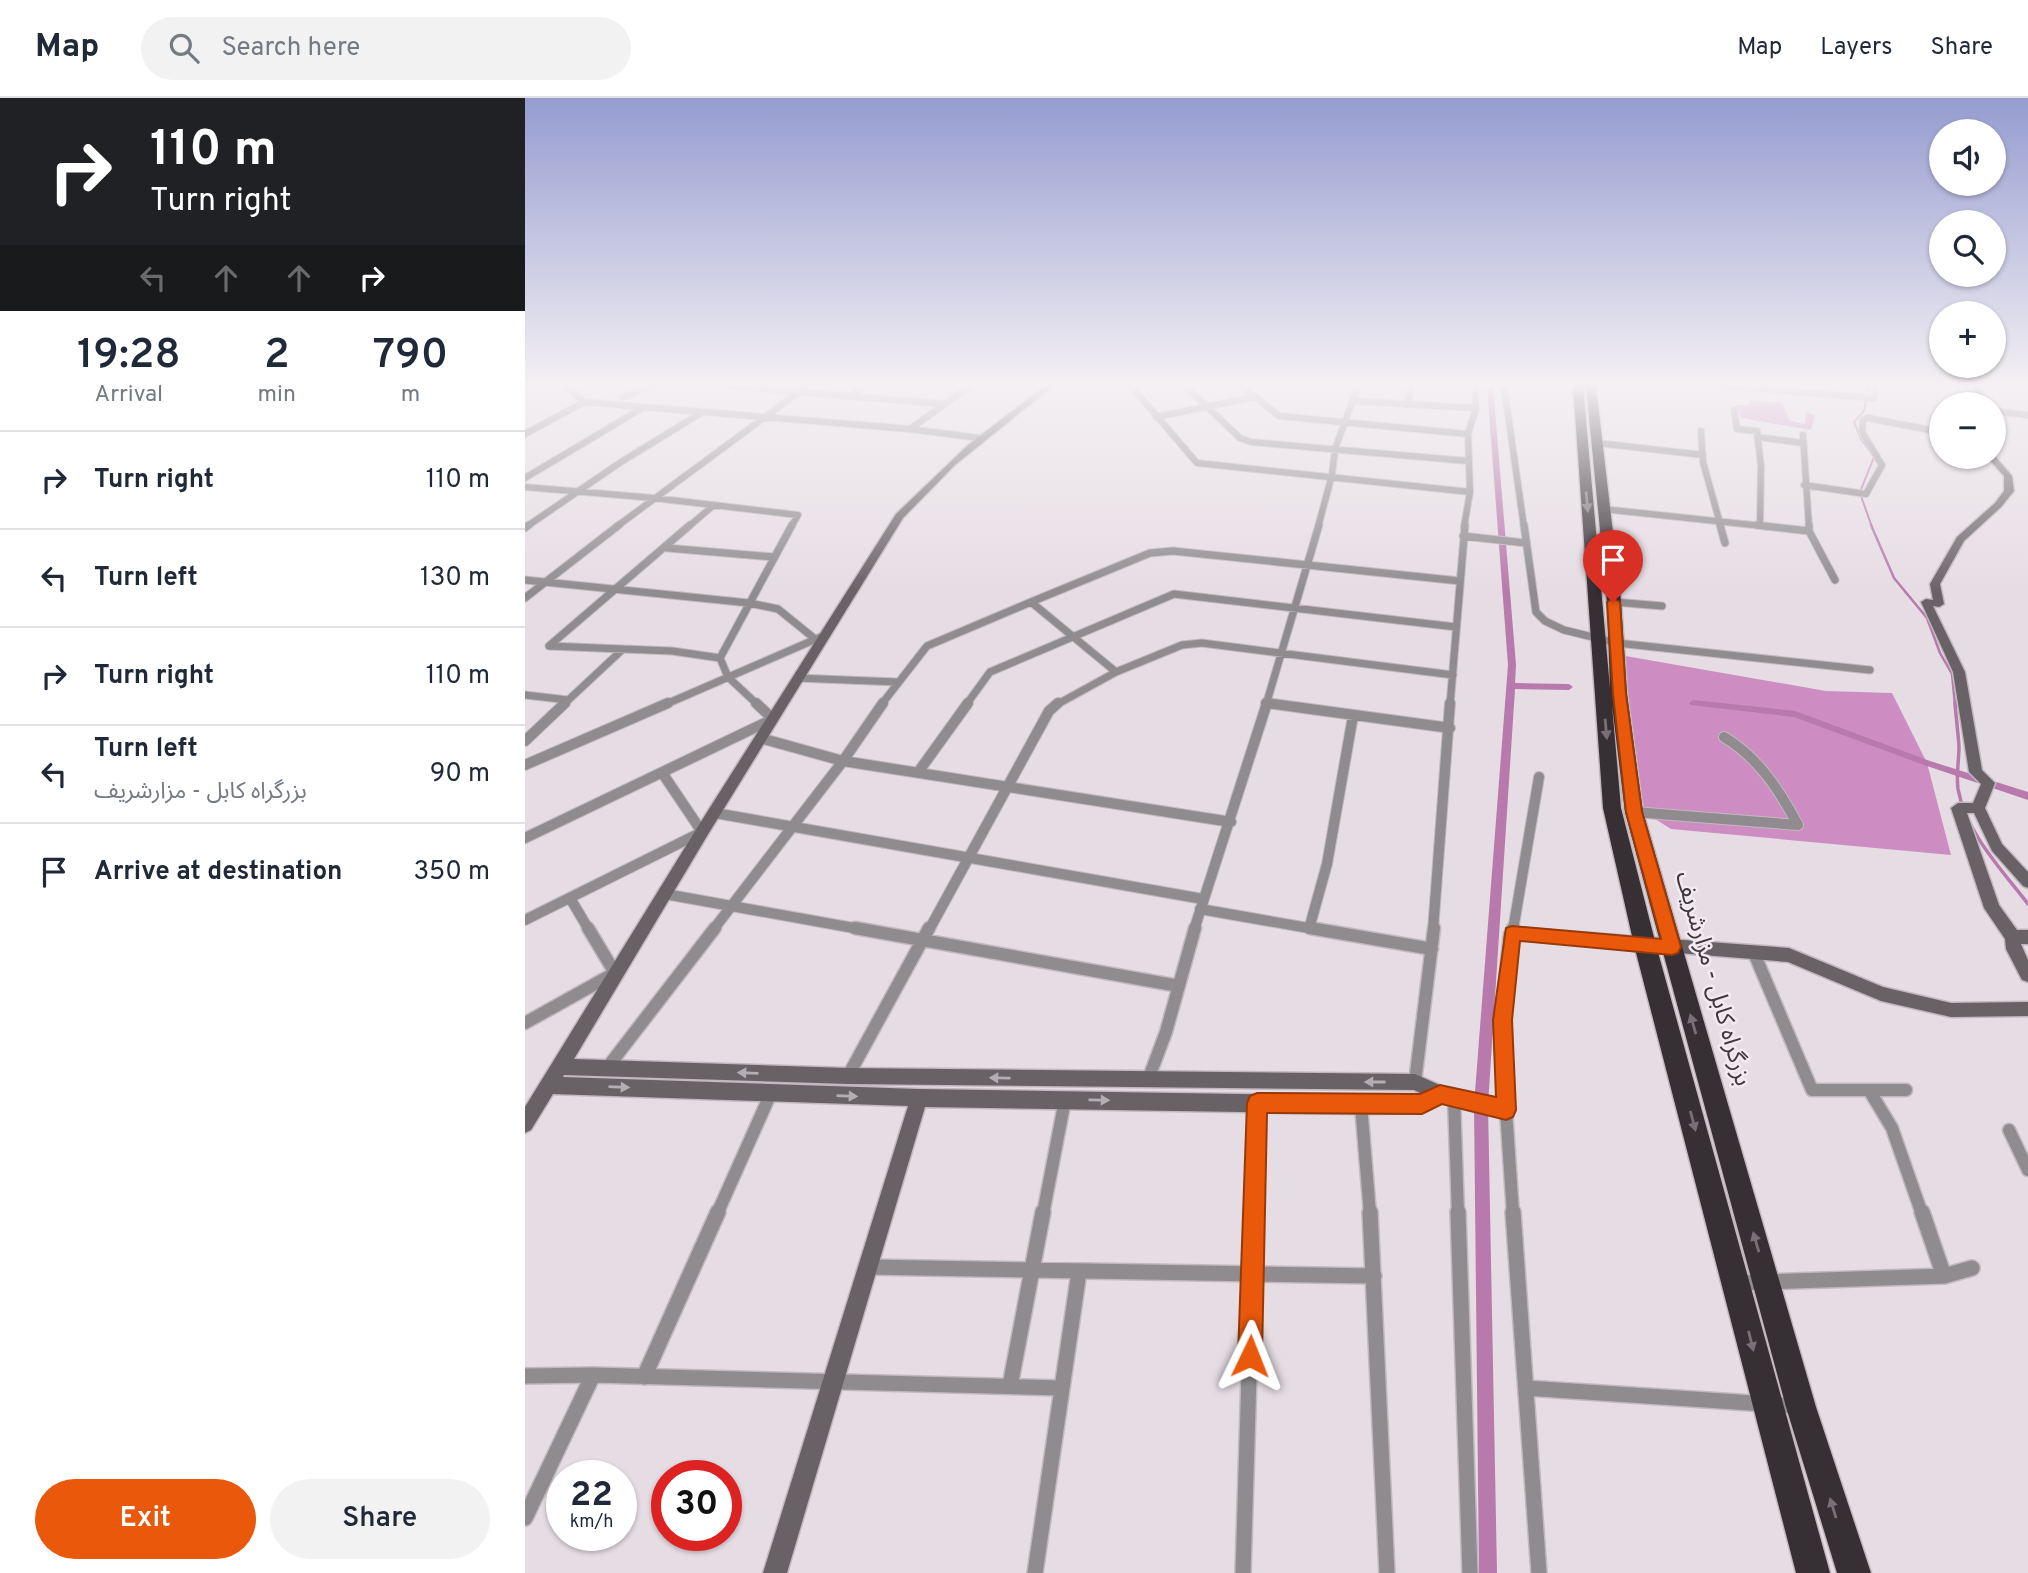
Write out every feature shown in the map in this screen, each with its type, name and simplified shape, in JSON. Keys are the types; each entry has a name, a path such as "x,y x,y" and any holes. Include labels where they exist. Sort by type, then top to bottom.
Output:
{"highway":[{"path":"1584,455 1612,808 1645,945 1812,1573"},
{"name":"بزرگراه کابل - مزارشریف","path":"1598,455 1617,643 1619,694 1634,812 1801,1407 1854,1573"}],"street":[{"path":"525,478 564,455"},
{"path":"525,528 635,455"},
{"path":"525,598 712,455"},
{"path":"525,1124 773,719 819,637 899,516 926,485 960,455"},
{"path":"1190,455 1197,463 1332,475 1470,492"},
{"path":"1148,1080 1166,1032 1202,904 1231,822 1308,566 1332,475 1334,455"},
{"path":"1400,455 1468,461"},
{"path":"1415,1082 1432,949 1463,536 1470,492 1468,455"},
{"path":"1514,455 1536,612 1545,623 1560,631 1598,635 1617,643 1870,670"},
{"path":"1703,455 1725,543"},
{"path":"1759,526 1760,455"},
{"path":"1803,455 1809,531 1835,580"},
{"path":"1804,485 1866,494 1882,465 1877,455"},
{"path":"1969,808 1988,783 1976,772 1958,672 1926,602 1939,604 1935,584 1959,539 1998,505 2008,491 2008,476 2002,469"},
{"path":"525,487 654,498 798,515 720,658"},
{"path":"714,505 667,548 548,646 672,651 720,658"},
{"path":"1603,509 1809,531"},
{"path":"1463,536 1495,542 1526,543"},
{"path":"667,548 774,557"},
{"path":"607,1068 791,825 843,761 897,682 927,646 1150,553 1173,551 1460,581"},
{"path":"525,580 749,603 778,609 819,637"},
{"path":"919,771 990,673 1072,635 1174,594 1456,627"},
{"path":"1031,602 1116,672"},
{"path":"1613,602 1662,607"},
{"path":"525,765 819,637"},
{"path":"848,1076 1049,710 1060,701 1116,672 1182,645 1192,644 1453,675"},
{"path":"525,741 623,649"},
{"path":"720,658 728,677 773,719"},
{"path":"797,678 897,682"},
{"path":"525,695 568,700"},
{"path":"1265,704 1450,728"},
{"path":"1309,929 1327,864 1353,716"},
{"path":"525,838 773,719"},
{"path":"1634,812 1798,825 1779,788 1740,745 1724,737"},
{"path":"760,738 843,761 1231,822"},
{"path":"663,774 702,832"},
{"path":"1539,777 1512,933 1503,1020 1499,1108 1526,1388 1539,1573"},
{"path":"1969,808 1958,808 1973,857 1992,908 2021,937 2014,949 2028,975"},
{"path":"1969,808 1997,847 2028,882"},
{"path":"715,813 791,825 1202,904 1309,929 1432,949"},
{"path":"525,920 702,832"},
{"path":"665,894 1179,986"},
{"path":"570,898 617,972"},
{"path":"1512,933 1789,956 1881,994 1951,1010 2028,1009"},
{"path":"1754,953 1812,1090 1906,1090"},
{"path":"525,1023 617,972"},
{"path":"562,1067 848,1076 1415,1082 1454,1098 1499,1108"},
{"path":"551,1085 919,1098 1361,1105 1422,1104 1454,1098"},
{"path":"1869,1090 1892,1128 1944,1276"},
{"path":"645,1377 771,1093"},
{"path":"775,1573 919,1098"},
{"path":"1454,1098 1470,1573"},
{"path":"1010,1386 1065,1100"},
{"path":"1243,1573 1257,1103"},
{"path":"1361,1105 1374,1276 1387,1573"},
{"path":"2009,1130 2028,1170"},
{"path":"868,1267 1374,1276"},
{"path":"1737,1283 1944,1276 1972,1268"},
{"path":"1035,1573 1079,1272"},
{"path":"525,1518 593,1375"},
{"path":"525,1376 593,1375 1060,1388"},
{"path":"1526,1388 1801,1407"}],"shaded area":[{"path":"1614,654 1826,691 1892,693 1927,763 1951,855 1671,829 1633,805"}],"waterway":[{"path":"1488,1573 1481,1105 1512,665 1495,455"},
{"path":"1860,492 1874,457 1872,455"},
{"path":"1861,496 1872,527"},
{"path":"1871,525 1894,578 1927,618 1940,653 1952,674 1955,705"},
{"path":"1512,686 1569,687"},
{"path":"1694,703 1795,714 1927,763 2028,796"},
{"path":"1955,703 1959,746 1957,783 1962,805 1986,850 2028,904"}],"route":[{"path":"1250,1356 1257,1103 1422,1104 1440,1094 1506,1110 1503,1020 1512,933 1672,947 1634,812 1619,694 1613,602"}]}
